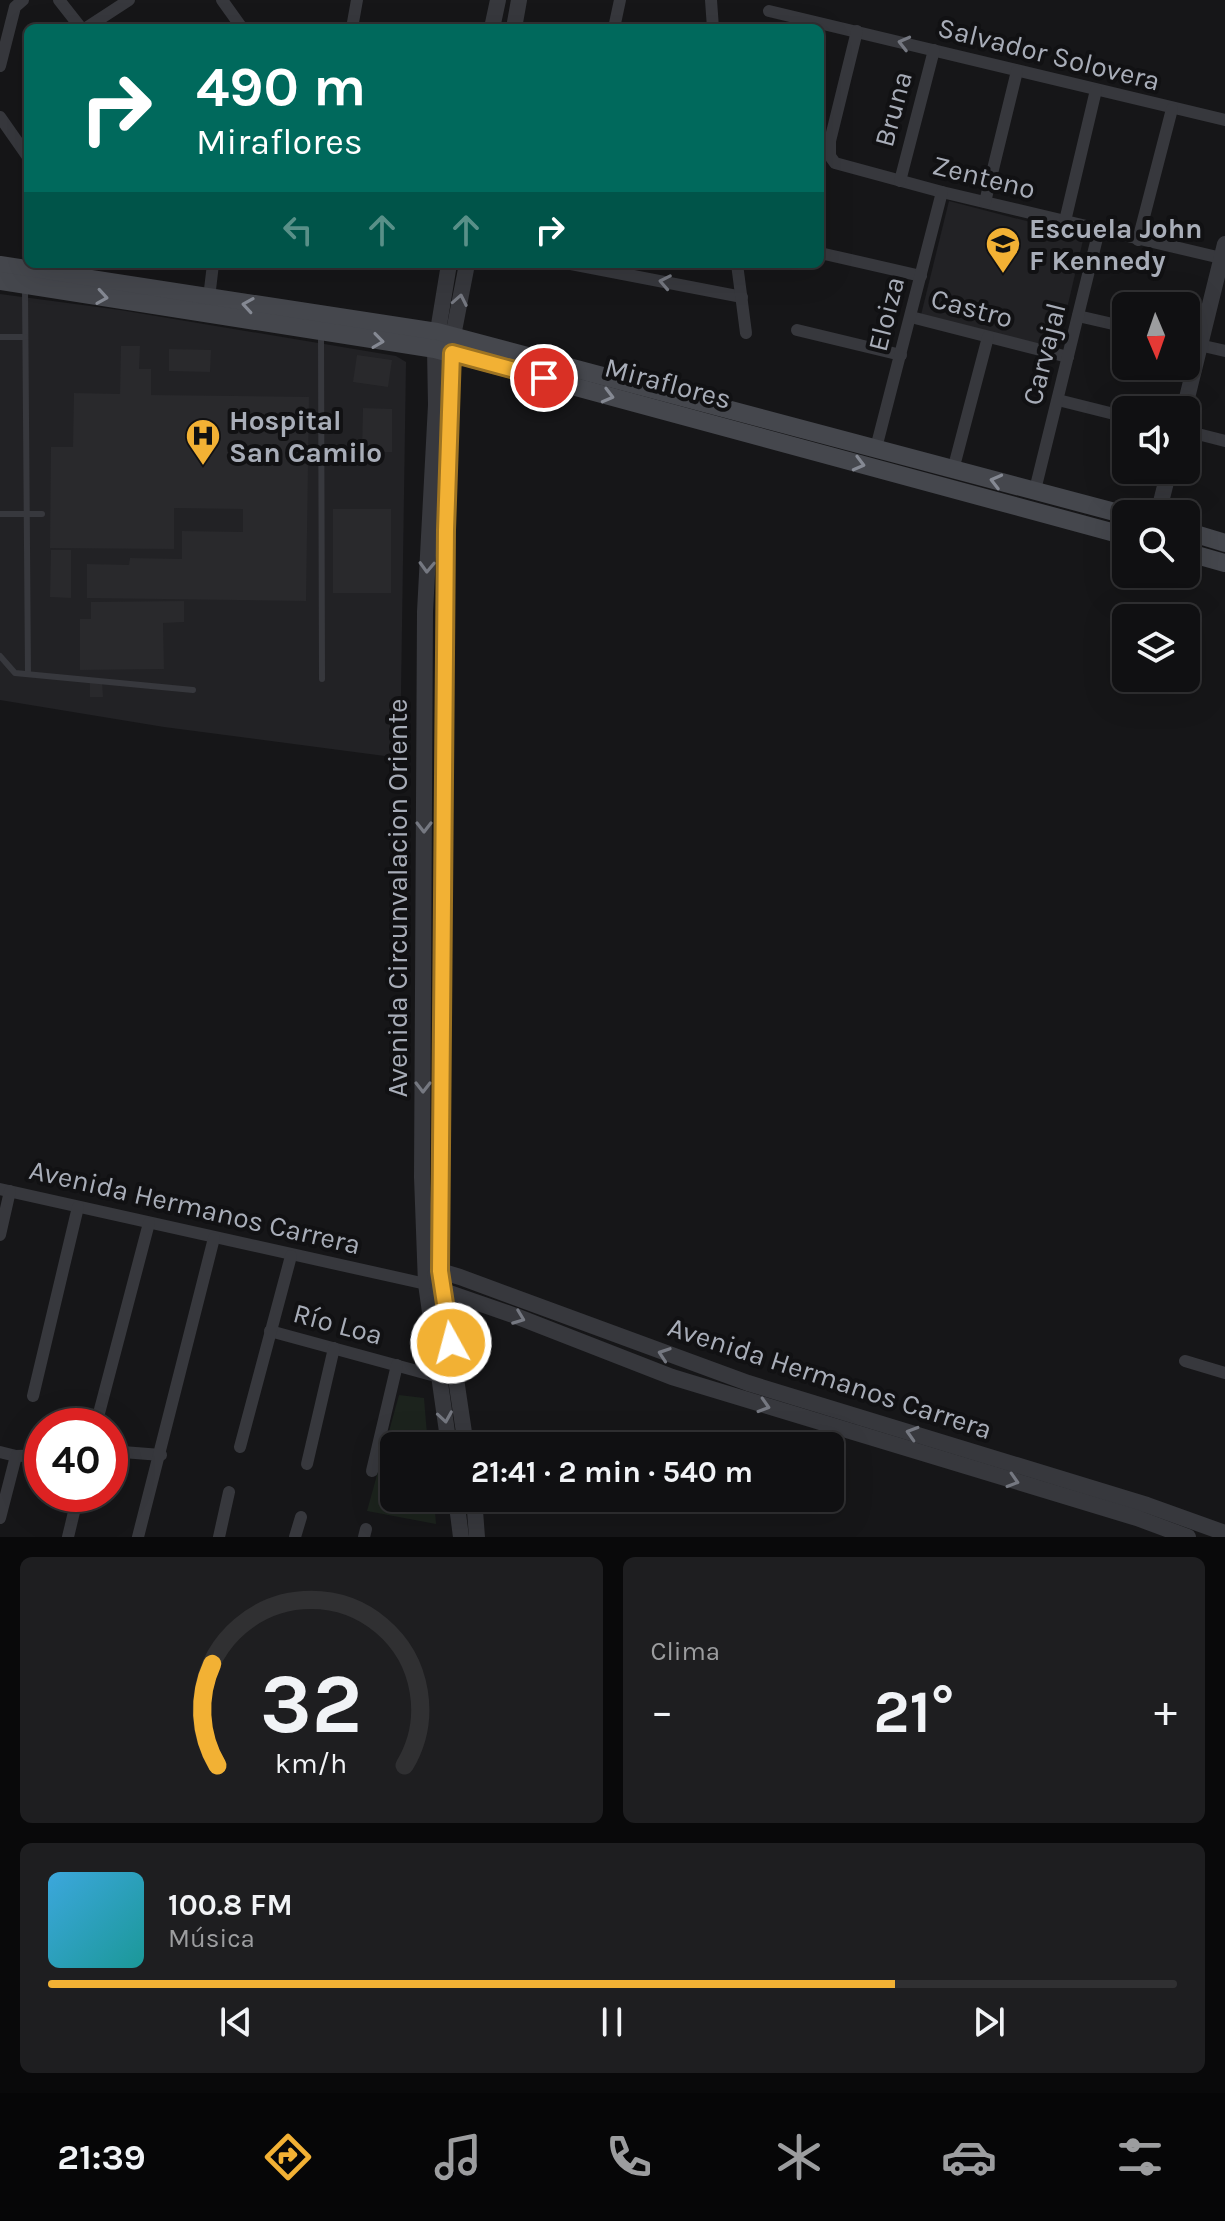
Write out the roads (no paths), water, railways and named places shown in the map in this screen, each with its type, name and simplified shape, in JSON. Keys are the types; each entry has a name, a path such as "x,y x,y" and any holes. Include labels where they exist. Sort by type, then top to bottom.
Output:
{"main road":[{"name":"Miraflores","path":"0,265 26,277 444,342 876,448 1112,511"},
{"name":"Miraflores","path":"0,281 72,270 323,325"},
{"name":"Miraflores","path":"444,342 1112,532"},
{"path":"1200,535 1225,543"},
{"path":"1200,556 1225,563"}],"street":[{"path":"0,66 15,7 23,0"},
{"path":"59,0 80,24"},
{"path":"90,24 129,0"},
{"path":"222,0 239,24"},
{"path":"353,24 357,0"},
{"path":"493,24 498,0"},
{"path":"515,24 519,0"},
{"path":"615,24 620,0"},
{"path":"711,0 713,24"},
{"name":"Salvador Solovera","path":"769,11 1225,120"},
{"name":"Zenteno","path":"857,31 830,141 830,156 837,164 1138,240 1224,254"},
{"name":"Bruna","path":"900,181 934,50"},
{"path":"985,202 1017,71"},
{"path":"1065,221 1096,90"},
{"path":"1138,240 1172,109"},
{"path":"0,117 24,151"},
{"name":"Eloiza","path":"876,448 942,192"},
{"name":"Carvajal","path":"1035,490 1099,230"},
{"name":"Castro","path":"824,254 921,276"},
{"path":"1200,323 1224,254"},
{"path":"209,298 213,268"},
{"path":"444,342 449,268"},
{"path":"444,342 466,268"},
{"path":"592,268 742,297"},
{"path":"738,268 746,333"},
{"path":"1078,316 1112,324"},
{"name":"Castro","path":"911,317 1068,357"},
{"path":"797,330 901,355"},
{"path":"953,470 988,337"},
{"name":"Avenida Circunvalacion Oriente","path":"444,342 446,545 440,1271 446,1292 464,1432"},
{"name":"Avenida Circunvalacion Oriente","path":"444,342 436,405 425,612 422,1177 426,1284 447,1432"},
{"path":"1200,345 1225,351"},
{"path":"1058,400 1112,414"},
{"path":"1200,435 1225,441"},
{"path":"0,1235 5,1190"},
{"name":"Avenida Hermanos Carrera","path":"5,1190 426,1284 672,1377 1137,1518 1188,1537"},
{"path":"33,1396 78,1207"},
{"path":"100,1408 149,1223"},
{"path":"138,1537 214,1238"},
{"path":"240,1447 291,1256"},
{"path":"426,1284 440,1271"},
{"name":"Avenida Hermanos Carrera","path":"440,1271 733,1378 1134,1500 1225,1533"},
{"name":"Río Loa","path":"270,1331 439,1377"},
{"path":"307,1464 334,1348"},
{"path":"1185,1361 1225,1373"},
{"path":"372,1471 397,1365"},
{"path":"0,1452 24,1456"},
{"path":"128,1452 161,1455"},
{"path":"0,1518 16,1456"},
{"path":"219,1537 229,1492"},
{"path":"68,1537 74,1512"},
{"path":"458,1512 461,1537"},
{"path":"475,1512 477,1537"},
{"path":"295,1537 301,1517"}],"lane":[{"path":"26,277 28,674"},
{"path":"322,679 323,325"},
{"path":"0,337 25,337"},
{"path":"0,514 42,514"},
{"path":"0,656 15,673 193,690"}],"place":[{"name":"Escuela John F Kennedy","path":"1003,275"},
{"name":"Hospital San Camilo","path":"203,467"}]}
